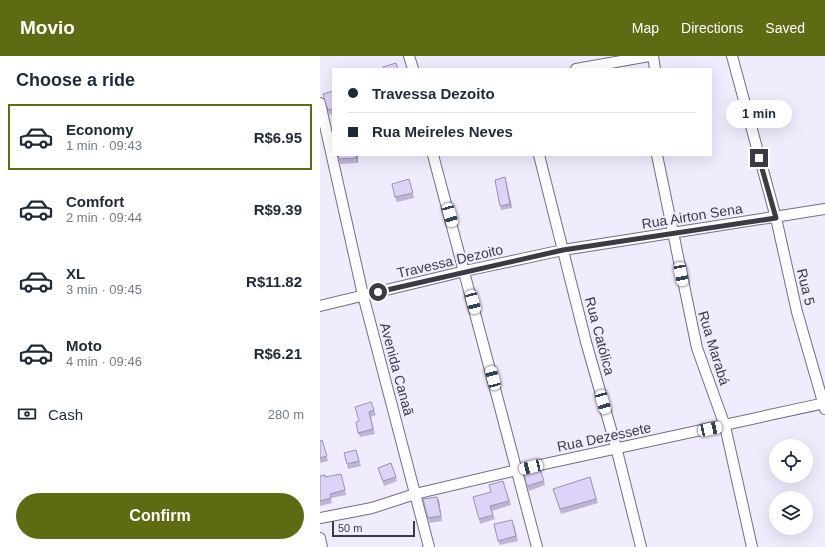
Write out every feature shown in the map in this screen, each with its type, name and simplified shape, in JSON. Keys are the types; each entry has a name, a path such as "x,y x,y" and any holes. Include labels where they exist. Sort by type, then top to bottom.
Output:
{"street":[{"path":"409,56 413,68"},
{"path":"582,68 649,56"},
{"path":"653,56 655,68"},
{"name":"Rua 5","path":"732,56 776,218 797,312 824,405"},
{"name":"Avenida Canaã","path":"320,103 332,152"},
{"name":"Avenida Canaã","path":"333,156 363,295 429,547"},
{"path":"433,156 537,547"},
{"name":"Rua Católica","path":"539,156 586,342 616,447 641,547"},
{"name":"Rua Marabá","path":"657,156 697,348 725,426 752,547"},
{"name":"Rua Airton Sena","path":"563,250 776,218 825,209"},
{"name":"Travessa Dezoito","path":"320,306 465,271 563,250"},
{"name":"Rua Dezessete","path":"320,518 372,508 415,494 616,447 824,405"},
{"path":"320,538 322,547"}],"building":[{"path":"396,63 398,68 384,68"},
{"path":"332,91 332,109 328,110 323,94"},
{"path":"338,156 356,156 356,158 339,159"},
{"path":"505,177 510,204 500,206 495,180"},
{"path":"409,179 413,193 395,197 392,184"},
{"path":"371,402 374,410 369,412 373,429 358,433 356,422 359,421 355,407"},
{"path":"322,440 327,456 320,458 320,441"},
{"path":"356,450 359,461 347,464 344,453"},
{"path":"391,463 396,477 383,481 378,468"},
{"path":"540,469 544,481 527,486 524,474"},
{"path":"341,474 345,490 330,494 331,498 320,501 320,476 325,475 325,477"},
{"path":"590,477 596,499 560,509 553,489"},
{"path":"503,481 509,501 490,506 493,515 479,519 473,497 491,492 489,485"},
{"path":"437,497 441,516 428,518 423,499"},
{"path":"512,520 516,536 498,541 494,524"}],"route":[{"path":"378,292 465,271 563,250 776,218 759,158"}]}
